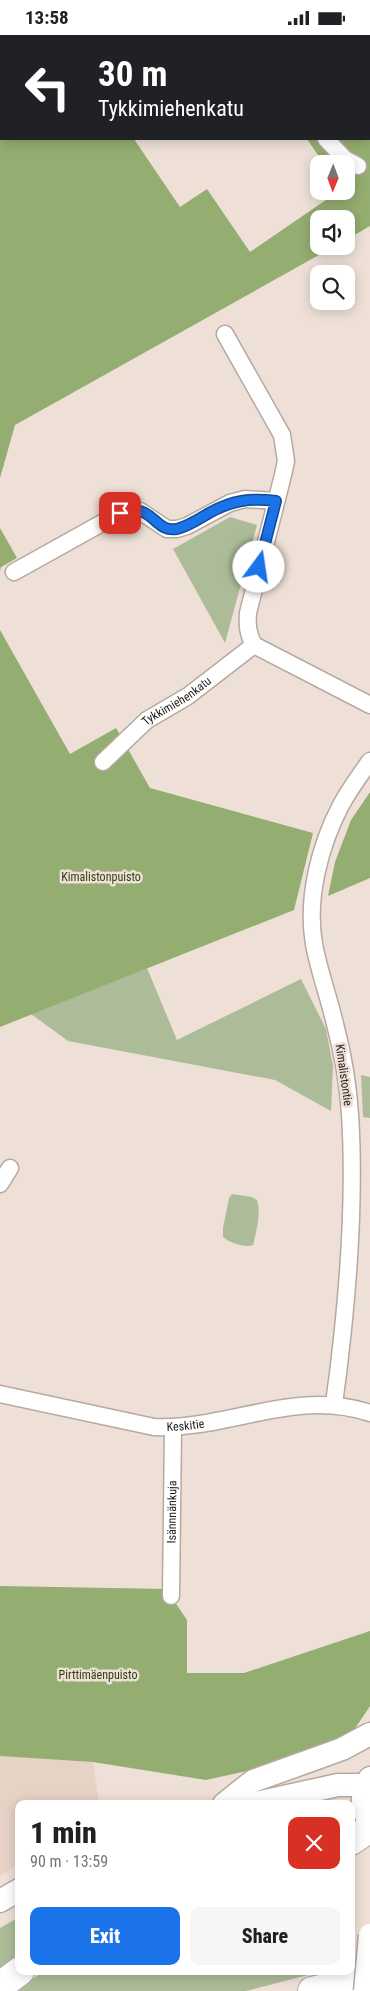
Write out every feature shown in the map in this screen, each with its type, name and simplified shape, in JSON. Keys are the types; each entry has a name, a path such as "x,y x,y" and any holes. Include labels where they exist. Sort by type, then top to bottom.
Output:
{"highway":[{"path":"355,1838 370,1828"},
{"path":"0,1986 15,1975"},
{"path":"312,1991 370,1978"}],"street":[{"path":"327,140 345,159 358,166"},
{"path":"225,334 282,435 286,461 248,613 247,626 254,645 370,705"},
{"path":"14,572 120,513 140,511 158,525 167,529 177,529 237,501 258,499 276,501"},
{"name":"Tykkimiehenkatu","path":"103,762 147,720 188,696 254,645"},
{"name":"Kimalistontie","path":"334,1404 348,1263 351,1205 350,1115 346,1073 336,1026 314,943 312,911 315,881 332,822 342,803 370,761"},
{"path":"0,1185 10,1168"},
{"name":"Keskitie","path":"0,1394 140,1425 173,1428 199,1425 267,1410 314,1404 334,1404 370,1413"},
{"name":"Isännnänkuja","path":"171,1596 173,1428"},
{"path":"229,1800 253,1781 342,1749 370,1734"},
{"path":"270,1800 338,1785 368,1781 363,1803 365,1816 370,1823"},
{"path":"0,1901 15,1892"},
{"path":"365,1991 370,1935"}],"shaded area":[{"path":"0,1756 93,1762 98,1800 15,1800 15,1867 0,1876"}],"green space":[{"path":"0,140 135,140 180,207 207,189 250,252 310,211 310,255 319,255 15,425 0,478"},
{"path":"308,140 370,140 370,226 355,235 355,210 311,210 326,200 355,200 355,155 318,155"},
{"path":"230,517 257,525 225,643 173,549"},
{"path":"0,528 17,558 1,567 0,571"},
{"name":"Kimalistonpuisto","path":"0,630 70,754 116,728 150,788 313,833 294,910 0,1027"},
{"path":"370,792 370,878 328,896 335,862 351,820"},
{"path":"147,968 177,1040 301,979 326,1029 333,1066 331,1111 275,1080 68,1041 31,1014"},
{"path":"361,1075 370,1077 370,1118 363,1117"},
{"path":"232,1194 252,1197 257,1200 259,1215 253,1245 238,1244 223,1237 229,1198"},
{"name":"Pirttimäenpuisto","path":"0,1586 166,1589 187,1620 187,1673 244,1673 370,1631 370,1706 354,1730 337,1743 292,1761 206,1780 93,1762 0,1756"},
{"path":"15,1919 15,1960 0,1971 0,1928"},
{"path":"38,1975 308,1975 246,1991 16,1991"}],"route":[{"path":"120,513 140,511 158,525 167,529 177,529 230,503 245,499 276,501 259,567"}]}
